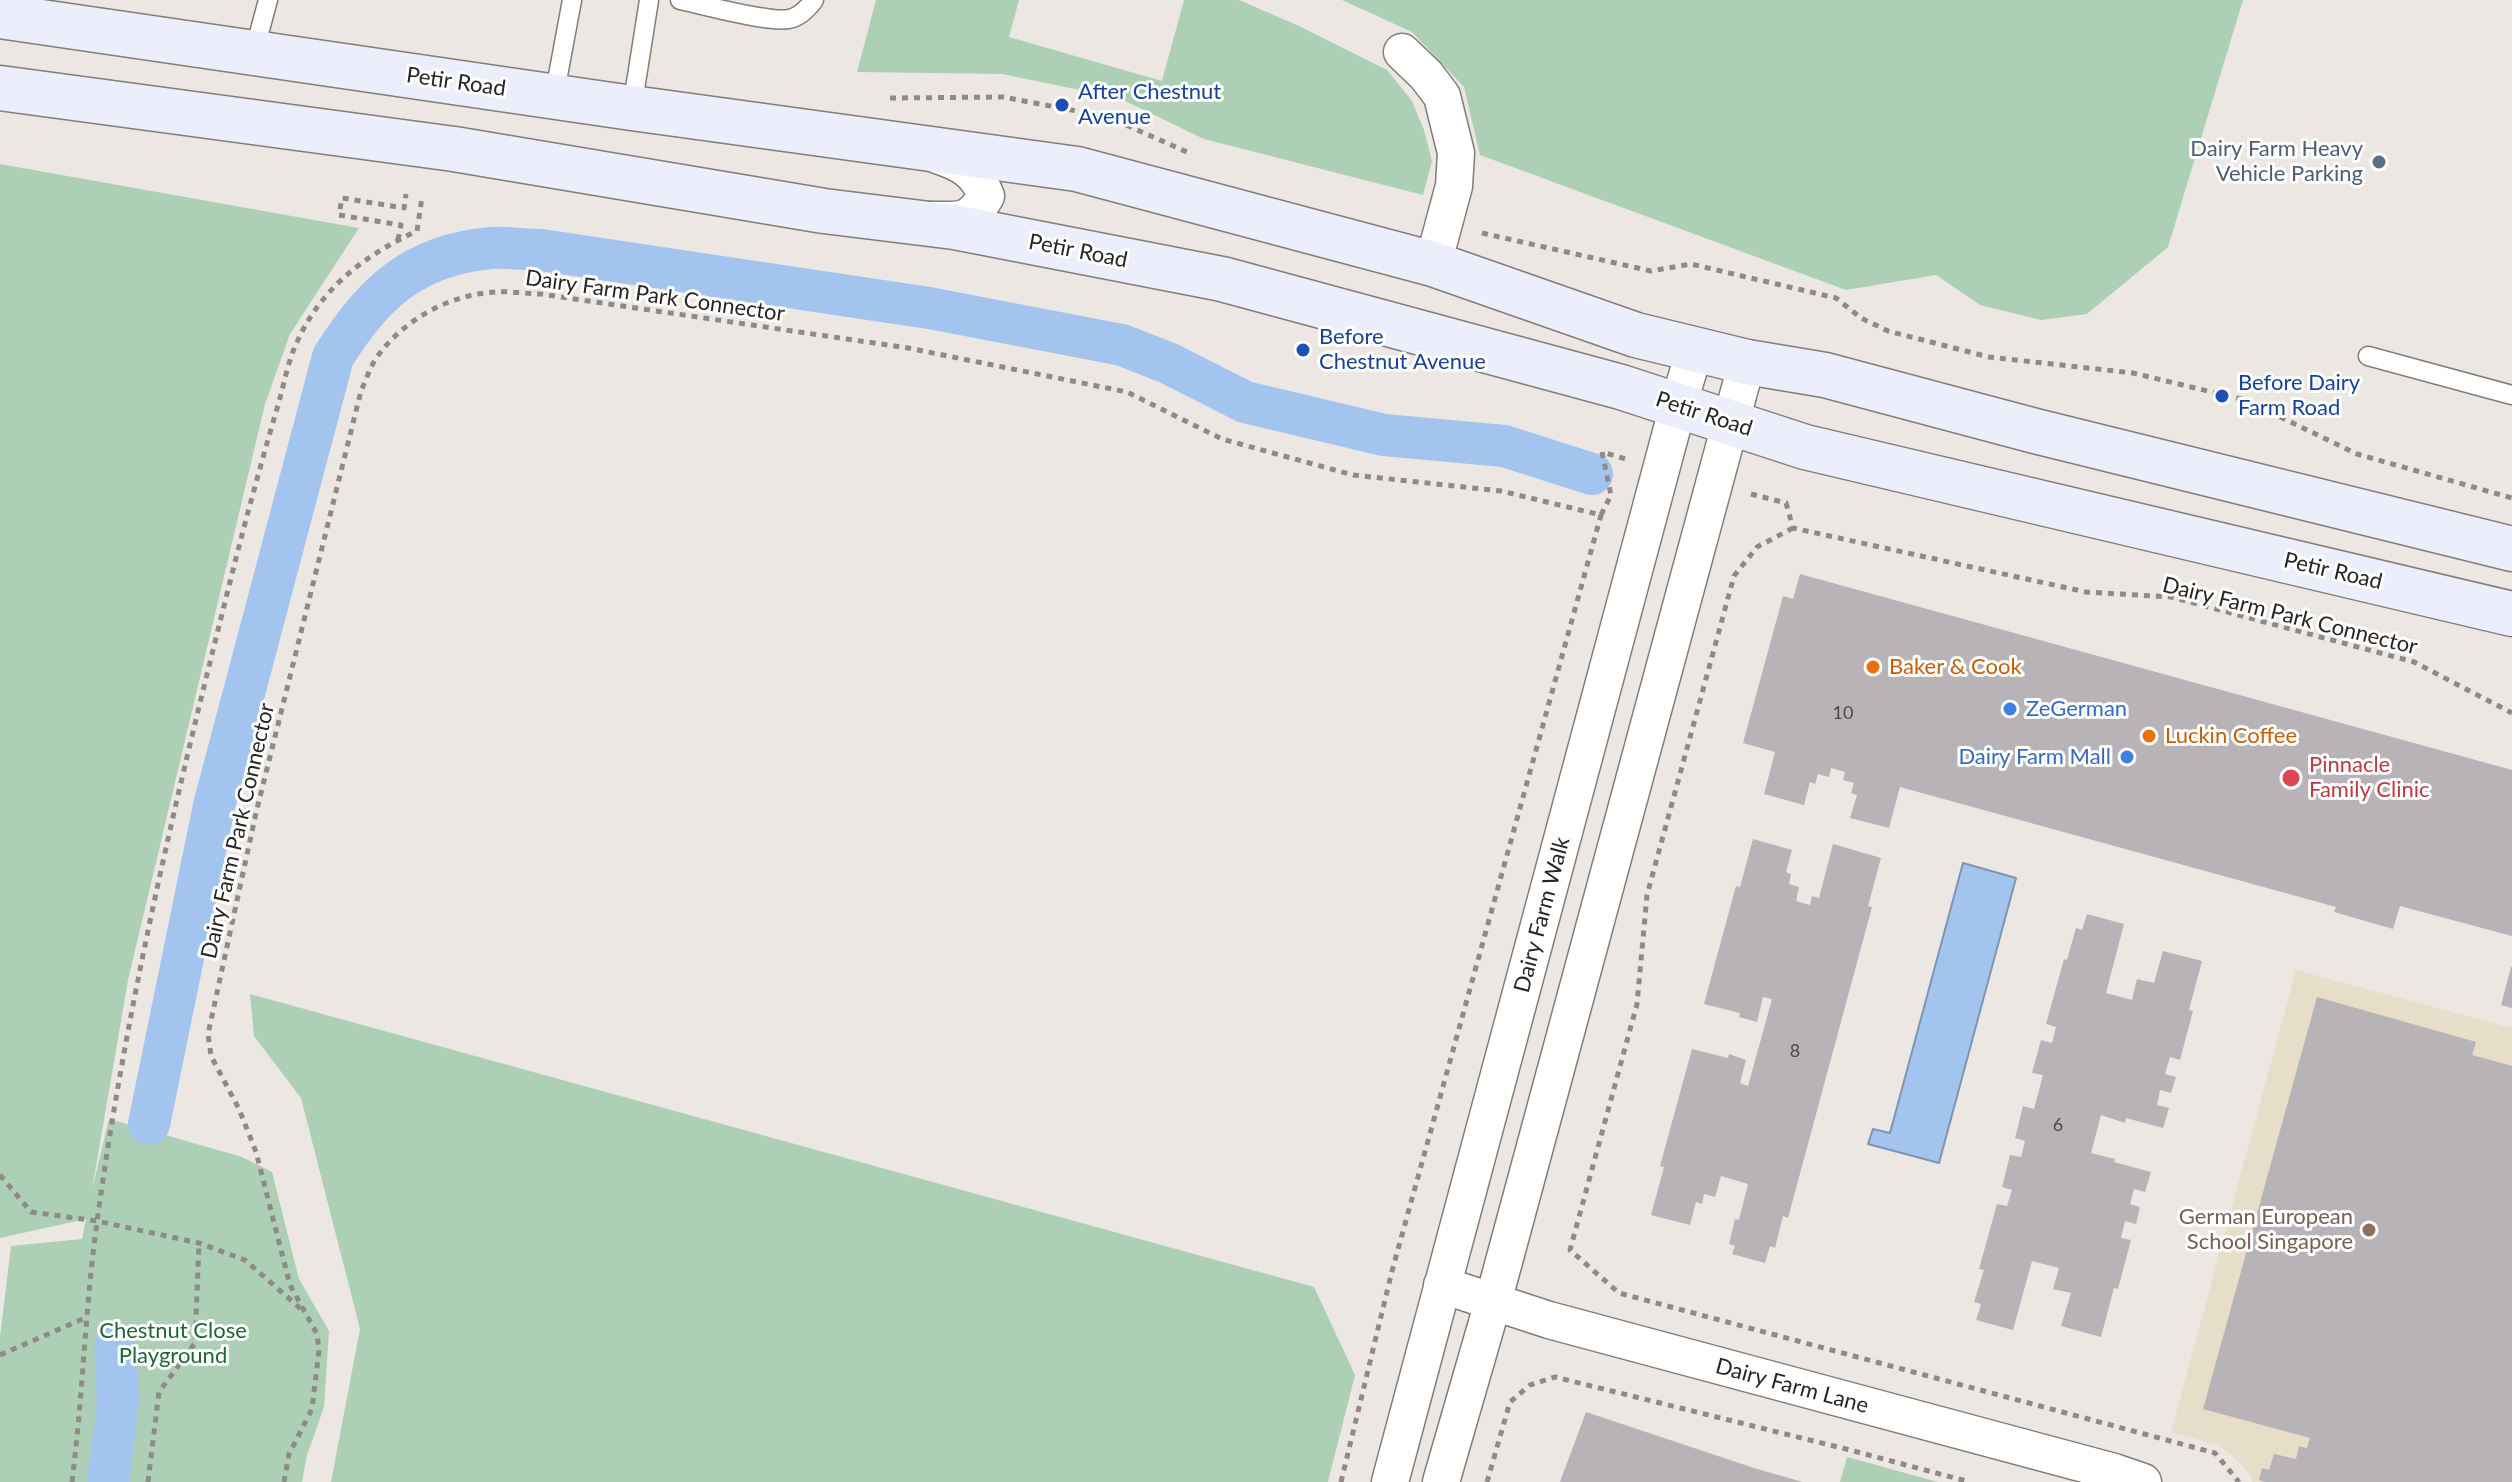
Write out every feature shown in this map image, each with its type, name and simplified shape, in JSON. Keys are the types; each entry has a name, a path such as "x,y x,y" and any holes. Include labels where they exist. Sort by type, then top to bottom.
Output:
{"main road":[{"name":"Petir Road","path":"0,16 1077,169 1433,264 1636,335 1747,362 1825,375 2035,431 2512,549"},
{"name":"Petir Road","path":"0,88 454,149 824,211 954,227 1222,279 1621,387 1805,447 2512,614"}],"street":[{"path":"1402,52 1442,96 1456,153 1454,186 1433,264"},
{"name":"Petir Road","path":"896,219 959,220 975,213 986,196 980,180 962,164 913,146"},
{"name":"Dairy Farm Walk","path":"1390,1482 1695,349"},
{"path":"1441,1482 1493,1302 1747,362"},
{"name":"Dairy Farm Lane","path":"1442,1285 1592,1332 2143,1482"}],"lane":[{"path":"254,52 268,0"},
{"path":"554,97 572,0"},
{"path":"632,108 649,0"},
{"path":"680,0 767,18 790,19 806,10 814,0"},
{"path":"2368,356 2512,395"}],"path":[{"path":"398,240 401,225 339,215 342,198 404,208 406,194"},
{"path":"72,1482 81,1411 85,1318 97,1221 145,946 254,486 296,343 323,298 362,261 417,231 422,197"},
{"name":"Dairy Farm Park Connector","path":"284,1482 289,1454 312,1409 319,1350 317,1334 290,1285 256,1152 239,1109 211,1056 208,1034 256,813 361,391 376,358 399,332 433,309 465,296 498,292 541,294 908,348 1127,392 1222,439 1353,475 1501,491 1601,515"},
{"path":"1341,1482 1381,1314 1601,515 1611,495 1602,452"},
{"path":"1786,503 1793,528 1757,547 1734,576 1647,895 1637,1004 1570,1250 1619,1293 2215,1453 2239,1482"},
{"name":"Dairy Farm Park Connector","path":"1793,528 2086,592 2171,597 2414,662 2512,713"},
{"path":"0,1175 31,1212 97,1221 199,1243 245,1260 304,1312"},
{"path":"148,1482 159,1392 195,1343 199,1243"},
{"path":"0,1355 85,1318"},
{"path":"1487,1482 1510,1402 1530,1385 1555,1377 1970,1482"}],"shaded area":[{"name":"German European School Singapore","path":"2296,970 2512,1028 2512,1482 2252,1482 2249,1473 2218,1445 2171,1432"}],"green space":[{"path":"876,0 1019,0 1009,37 1162,81 1184,0 1239,0 1387,70 1412,101 1424,130 1432,161 1423,195 1204,139 1119,98 1002,74 857,72"},
{"path":"1342,0 2243,0 2168,247 2087,314 2041,320 1980,305 1936,275 1846,290 1480,155 1464,87 1412,32"},
{"name":"Chestnut Close Playground","path":"0,164 359,228 290,334 265,404 128,980 92,1190 109,1119 242,1157 272,1172 299,1279 329,1331 324,1407 307,1455 302,1482 0,1482 0,1337 11,1246 82,1239 86,1219 0,1238"},
{"path":"250,994 1314,1287 1355,1375 1328,1482 331,1482 360,1329 301,1098 254,1036"},
{"path":"1847,1457 1938,1482 1840,1482"}],"water":[{"path":"1963,863 2016,878 1939,1163 1868,1144 1873,1129 1890,1133"}],"building":[{"name":"Dairy Farm Mall","path":"1800,574 2512,770 2512,936 2400,906 2393,929 2334,912 2336,907 1900,787 1889,828 1850,818 1857,795 1851,793 1854,783 1843,780 1845,772 1831,768 1829,777 1818,774 1815,784 1810,782 1804,805 1764,794 1775,752 1743,743 1783,596 1793,599"},
{"path":"1753,839 1792,850 1786,872 1791,874 1789,884 1799,887 1796,901 1810,905 1812,896 1819,898 1833,844 1881,858 1868,906 1872,907 1788,1218 1783,1216 1775,1248 1770,1246 1765,1263 1732,1254 1735,1246 1729,1244 1748,1184 1721,1176 1715,1197 1704,1194 1702,1204 1696,1202 1690,1225 1651,1215 1664,1167 1660,1166 1692,1049 1728,1058 1729,1054 1746,1060 1740,1083 1748,1086 1772,999 1763,997 1757,1022 1739,1017 1740,1013 1704,1004 1736,886 1740,887"},
{"path":"2087,914 2124,924 2106,993 2132,1000 2137,979 2154,983 2163,951 2202,961 2180,1060 2170,1057 2165,1074 2176,1077 2171,1093 2160,1090 2157,1105 2169,1108 2163,1128 2126,1118 2125,1123 2101,1115 2091,1153 2151,1172 2145,1192 2134,1189 2130,1204 2140,1207 2136,1224 2125,1221 2121,1238 2131,1240 2101,1337 2061,1326 2071,1293 2053,1289 2059,1268 2032,1261 2013,1330 1976,1320 1981,1304 1974,1302 1984,1270 1979,1269 1997,1204 2007,1206 2012,1190 2002,1187 2010,1155 2021,1157 2025,1141 2015,1138 2023,1106 2034,1109 2043,1075 2032,1073 2041,1040 2052,1043 2056,1027 2046,1024 2064,959 2067,960 2076,928 2082,930"},
{"path":"2512,967 2512,1008 2501,1005"},
{"name":"German European School Singapore","path":"2317,997 2476,1042 2472,1055 2512,1066 2512,1482 2265,1482 2259,1480 2262,1468 2269,1470 2274,1454 2296,1459 2299,1446 2307,1448 2310,1438 2203,1409"},
{"path":"1586,1412 1757,1469 1803,1482 1560,1482"}],"waterway":[{"path":"149,1124 214,806 333,357 363,314 380,297 417,269 439,259 463,252 497,248 541,250 929,308 1122,345 1168,363 1245,402 1384,435 1504,446 1592,474"},
{"path":"108,1482 118,1402 115,1345"}],"place":[{"name":"After Chestnut Avenue","path":"1062,105"},
{"name":"Dairy Farm Heavy Vehicle Parking","path":"2379,162"},
{"name":"Before Chestnut Avenue","path":"1303,350"},
{"name":"Before Dairy Farm Road","path":"2222,396"},
{"name":"Baker & Cook","path":"1873,667"},
{"name":"ZeGerman","path":"2010,709"},
{"name":"Luckin Coffee","path":"2149,736"},
{"name":"Dairy Farm Mall","path":"2127,757"},
{"name":"Pinnacle Family Clinic","path":"2291,778"},
{"name":"German European School Singapore","path":"2369,1230"}]}
